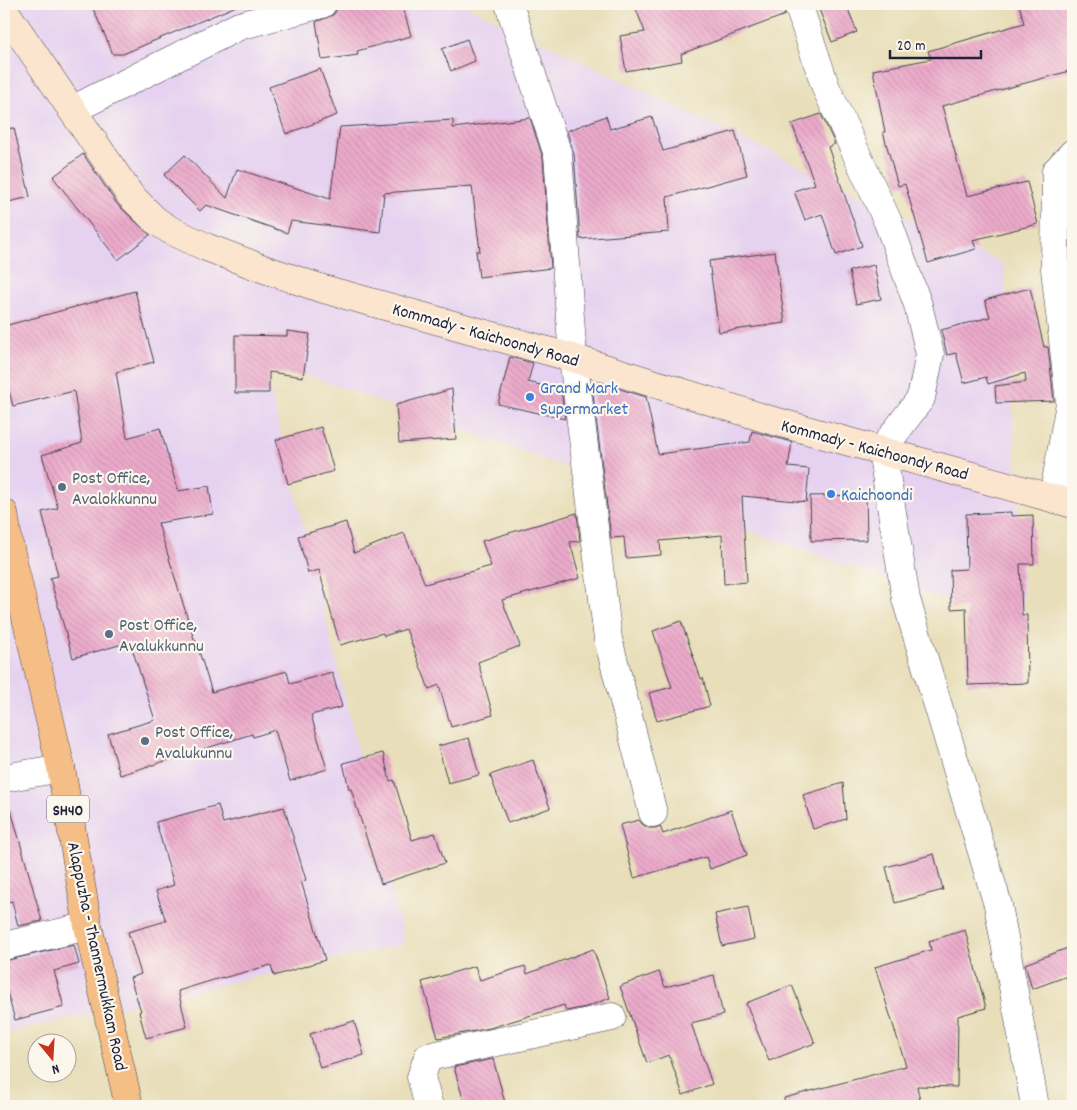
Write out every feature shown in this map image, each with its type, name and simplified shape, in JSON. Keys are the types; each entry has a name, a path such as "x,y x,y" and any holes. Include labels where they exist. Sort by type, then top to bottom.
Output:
{"main road":[{"name":"Kommady - Kaichoondy Road","path":"4,10 130,195 155,220 170,230 214,250 320,288 573,358 767,419 1063,501"},
{"name":"Alappuzha - Thannermukkam Road","path":"4,513 61,768 88,926 129,1106"}],"street":[{"path":"72,110 239,26 322,4"},
{"path":"509,4 558,155 573,358 608,639 653,813"},
{"path":"798,4 826,88 888,222 918,305 930,354 921,398 882,450 906,599 998,906 1035,1106"},
{"path":"1063,501 1070,403 1055,269 1056,171 1073,153"},
{"path":"4,778 61,768"},
{"path":"4,946 88,926"},
{"path":"429,1106 421,1077 428,1057 612,1017"}],"shaded area":[{"name":"Kaichoondi","path":"4,4 462,4 1004,264 1025,628 263,360 405,944 4,1033"}],"building":[{"path":"91,4 241,4 123,54 113,54"},
{"path":"337,4 402,4 411,36 357,51 358,55 322,60 316,22 333,15 337,9"},
{"path":"634,4 783,4 785,15 681,54 682,61 626,71 620,36 645,32"},
{"path":"817,4 846,4 857,32 832,42"},
{"path":"1019,4 1065,4 1073,34 1073,70 942,106 967,196 1027,182 1038,224 973,240 976,249 928,263 905,184 898,186 883,132 885,132 873,70 931,59 928,51 1024,23"},
{"path":"467,39 475,61 451,71 442,49"},
{"path":"320,69 337,115 286,134 269,87"},
{"path":"821,114 835,144 828,147 862,246 836,255 822,214 805,220 794,191 815,184 792,124"},
{"path":"606,116 610,129 652,117 663,151 735,131 747,175 667,197 669,232 580,239 574,154 567,131"},
{"path":"530,118 543,158 551,268 479,277 476,251 480,251 472,186 384,193 380,232 291,221 287,233 206,205 200,211 164,175 185,155 227,198 237,169 330,199 340,127 453,120 453,128"},
{"path":"14,128 30,197 4,203 4,129"},
{"path":"83,154 117,204 150,235 118,260 53,177"},
{"path":"775,252 785,323 719,332 709,261"},
{"path":"874,265 881,299 856,304 849,271"},
{"path":"1030,288 1044,347 1048,347 1054,401 996,403 995,386 1026,382 1025,373 988,384 986,377 964,383 956,353 947,355 941,330 990,317 985,300"},
{"path":"135,291 154,362 116,372 127,438 160,428 178,491 209,486 213,514 158,523 212,692 287,671 290,684 332,672 342,707 311,715 327,769 290,781 275,730 253,737 252,734 120,775 108,734 155,720 130,642 73,658 50,578 58,576 42,512 58,508 42,455 82,443 74,391 13,406 4,372 4,326"},
{"path":"287,331 310,334 303,377 269,372 269,393 235,393 235,335 287,336"},
{"name":"Grand Mark Supermarket","path":"510,357 533,363 528,382 561,390 565,419 498,404"},
{"path":"592,386 613,387 646,397 658,454 750,442 752,431 792,442 788,467 809,469 806,502 742,496 747,582 724,584 722,535 660,541 661,555 626,558 624,537 611,538"},
{"path":"452,389 456,439 399,443 396,405"},
{"path":"321,427 334,471 288,484 276,440"},
{"path":"866,495 867,540 811,541 810,496"},
{"path":"1011,512 1011,516 1033,515 1034,564 1020,564 1022,615 1027,615 1028,683 968,685 966,608 951,609 950,570 967,569 966,514"},
{"path":"577,513 580,541 570,542 580,578 502,600 520,646 478,662 493,715 451,727 439,685 429,689 406,629 384,636 383,633 340,645 319,570 308,573 298,536 346,522 354,553 404,533 425,584 491,566 482,541"},
{"path":"681,621 701,679 703,678 710,706 657,721 649,693 672,687 653,631"},
{"path":"469,738 479,775 448,783 438,746"},
{"path":"383,753 390,781 394,780 412,840 435,833 445,863 381,884 351,789 349,789 343,763"},
{"path":"533,760 550,808 508,823 490,775"},
{"path":"843,783 846,819 813,829 803,795"},
{"path":"218,805 223,823 284,807 306,880 301,881 325,960 274,976 271,965 178,991 187,1027 146,1038 139,1012 141,1011 130,978 141,974 128,932 166,921 156,891 174,885 156,822"},
{"path":"11,810 42,921 18,926 12,901 4,903 4,811"},
{"path":"731,810 747,855 710,869 706,857 634,878 620,825 639,820 648,828 660,826 663,834"},
{"path":"934,854 943,890 895,903 886,867"},
{"path":"748,907 754,939 722,946 715,914"},
{"path":"965,930 986,1008 958,1016 957,1087 917,1086 921,1106 785,1106 784,1098 906,1066 875,967 931,950 929,941"},
{"path":"74,945 79,964 54,971 64,1007 15,1020 4,981 4,961"},
{"path":"1073,946 1073,974 1032,989 1025,964"},
{"path":"593,949 610,998 586,1007 566,1011 564,1005 490,1028 438,1038 422,982 475,966 480,980 525,966 527,974"},
{"path":"659,972 665,987 714,975 723,1015 691,1023 712,1084 683,1095 669,1055 647,1063 620,986"},
{"path":"792,985 815,1043 769,1061 746,1003"},
{"path":"354,1021 364,1055 320,1068 310,1034"},
{"path":"493,1059 506,1106 465,1106 454,1067"}],"place":[{"name":"Grand Mark Supermarket","path":"530,397"},
{"name":"Post Office, Avalokkunnu","path":"62,487"},
{"name":"Kaichoondi","path":"831,494"},
{"name":"Post Office, Avalukkunnu","path":"109,634"},
{"name":"Post Office, Avalukunnu","path":"145,741"}]}
